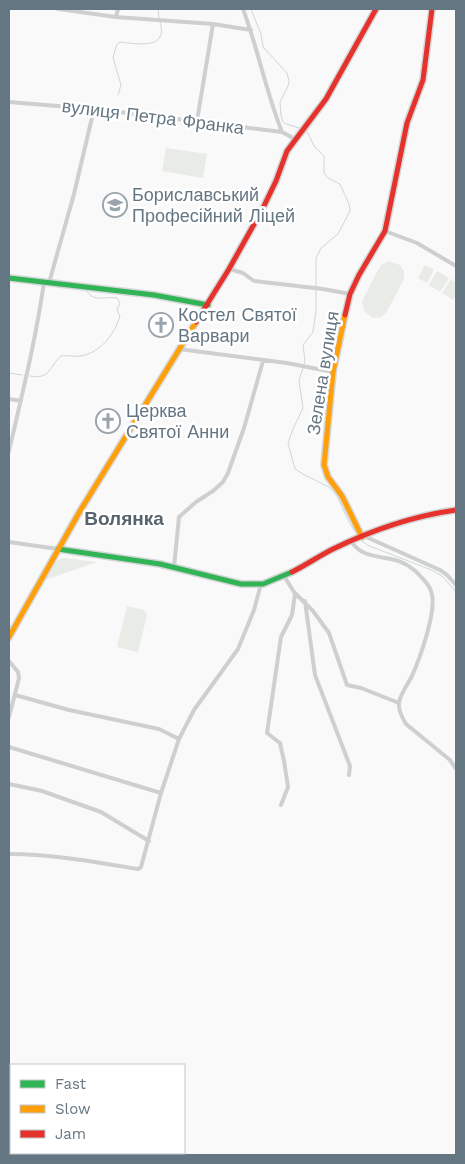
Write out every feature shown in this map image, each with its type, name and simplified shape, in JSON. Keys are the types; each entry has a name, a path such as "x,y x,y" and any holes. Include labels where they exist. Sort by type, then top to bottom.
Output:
{"street":[{"path":"58,9 116,17 213,24 251,30"},
{"path":"116,17 118,9"},
{"path":"243,9 267,83 272,106 282,132"},
{"path":"9,637 58,549 229,270 262,210 276,181 287,151 326,99 357,40 376,9"},
{"name":"Зелена вулиця","path":"359,538 342,496 328,477 324,465 333,372 350,294 359,274 385,231 407,122 423,80 432,9"},
{"path":"197,121 213,24"},
{"name":"вулиця Петра Франка","path":"9,102 197,121 282,132 295,139"},
{"path":"9,451 38,326 46,282 74,194 94,110"},
{"path":"385,231 417,243 456,266"},
{"path":"229,270 243,273 254,281 350,294"},
{"path":"9,278 154,295 208,305"},
{"path":"179,349 333,372"},
{"path":"174,567 179,517 196,502 213,491 223,482 228,473 244,428 263,361"},
{"path":"9,399 21,401"},
{"path":"9,542 174,567 232,582 261,584 284,576 359,538 427,515 456,510"},
{"path":"359,538 440,570 456,585"},
{"path":"359,538 355,548 375,558 391,559 412,568 425,581 433,596 431,620 413,674 399,703 400,712 406,724 450,760 456,769"},
{"path":"284,576 295,594 305,601 329,633 347,685 361,688 399,703"},
{"path":"9,854 68,858 138,869 141,867 178,739 194,710 238,649 254,610 261,584"},
{"path":"281,805 288,787 284,760 281,745 268,734 268,730 281,637 292,615 295,594"},
{"path":"305,601 315,675 350,766 349,775"},
{"path":"9,661 18,672 19,678 9,717"},
{"path":"15,695 69,710 159,729 178,739"},
{"path":"9,748 162,792"},
{"path":"9,784 42,791 101,812 150,840"}],"shaded area":[{"path":"166,148 207,154 203,178 162,171"},
{"path":"389,261 400,265 404,272 404,279 386,313 381,317 373,318 364,311 362,301 382,264"},
{"path":"425,265 434,269 427,283 418,278"},
{"path":"437,271 449,278 440,292 429,285"},
{"path":"451,279 456,283 456,295 453,300 442,293"},
{"path":"61,558 97,562 45,580 55,563"},
{"path":"127,606 144,610 147,615 138,652 117,647"}],"waterway":[{"path":"158,9 159,18"},
{"path":"251,9 261,34 263,47 287,73 288,86 280,102 283,122 299,128"},
{"path":"118,95 121,85 113,57 117,44 121,42 143,44 156,41 162,31 160,22"},
{"path":"303,130 308,133 314,146 324,156 324,173 328,178 340,184 350,211 338,234 321,248 316,258 316,311 313,332 303,345 305,361 299,381 303,408 288,443 295,469 329,487 337,496 350,524 358,536"},
{"path":"30,376 37,377 46,374 61,356 88,354 106,342 120,316 117,310 120,303 117,298 97,298 90,295 87,291"},
{"path":"9,373 22,375"},
{"path":"360,539 367,545 434,571 443,577 456,592"}],"traffic: fast":[{"path":"9,278 154,295 208,305"},
{"path":"58,549 160,564 241,584 263,584 292,572"}],"traffic: slow":[{"path":"345,315 333,372 324,465 328,477 342,496 362,537"},
{"path":"9,637 80,511 196,322"}],"traffic: jam":[{"path":"196,322 229,269 262,210 276,181 287,151 326,99 376,9"},
{"path":"345,315 350,294 359,275 385,231 407,123 423,80 432,9"},
{"path":"292,572 333,549 378,530 408,520 456,510"}],"place":[{"name":"Бориславський Професійний Ліцей","path":"115,205"},
{"name":"Костел Святої Варвари","path":"161,325"},
{"name":"Церква Святої Анни","path":"108,421"}],"district":[{"name":"Волянка","path":"124,518"}]}
